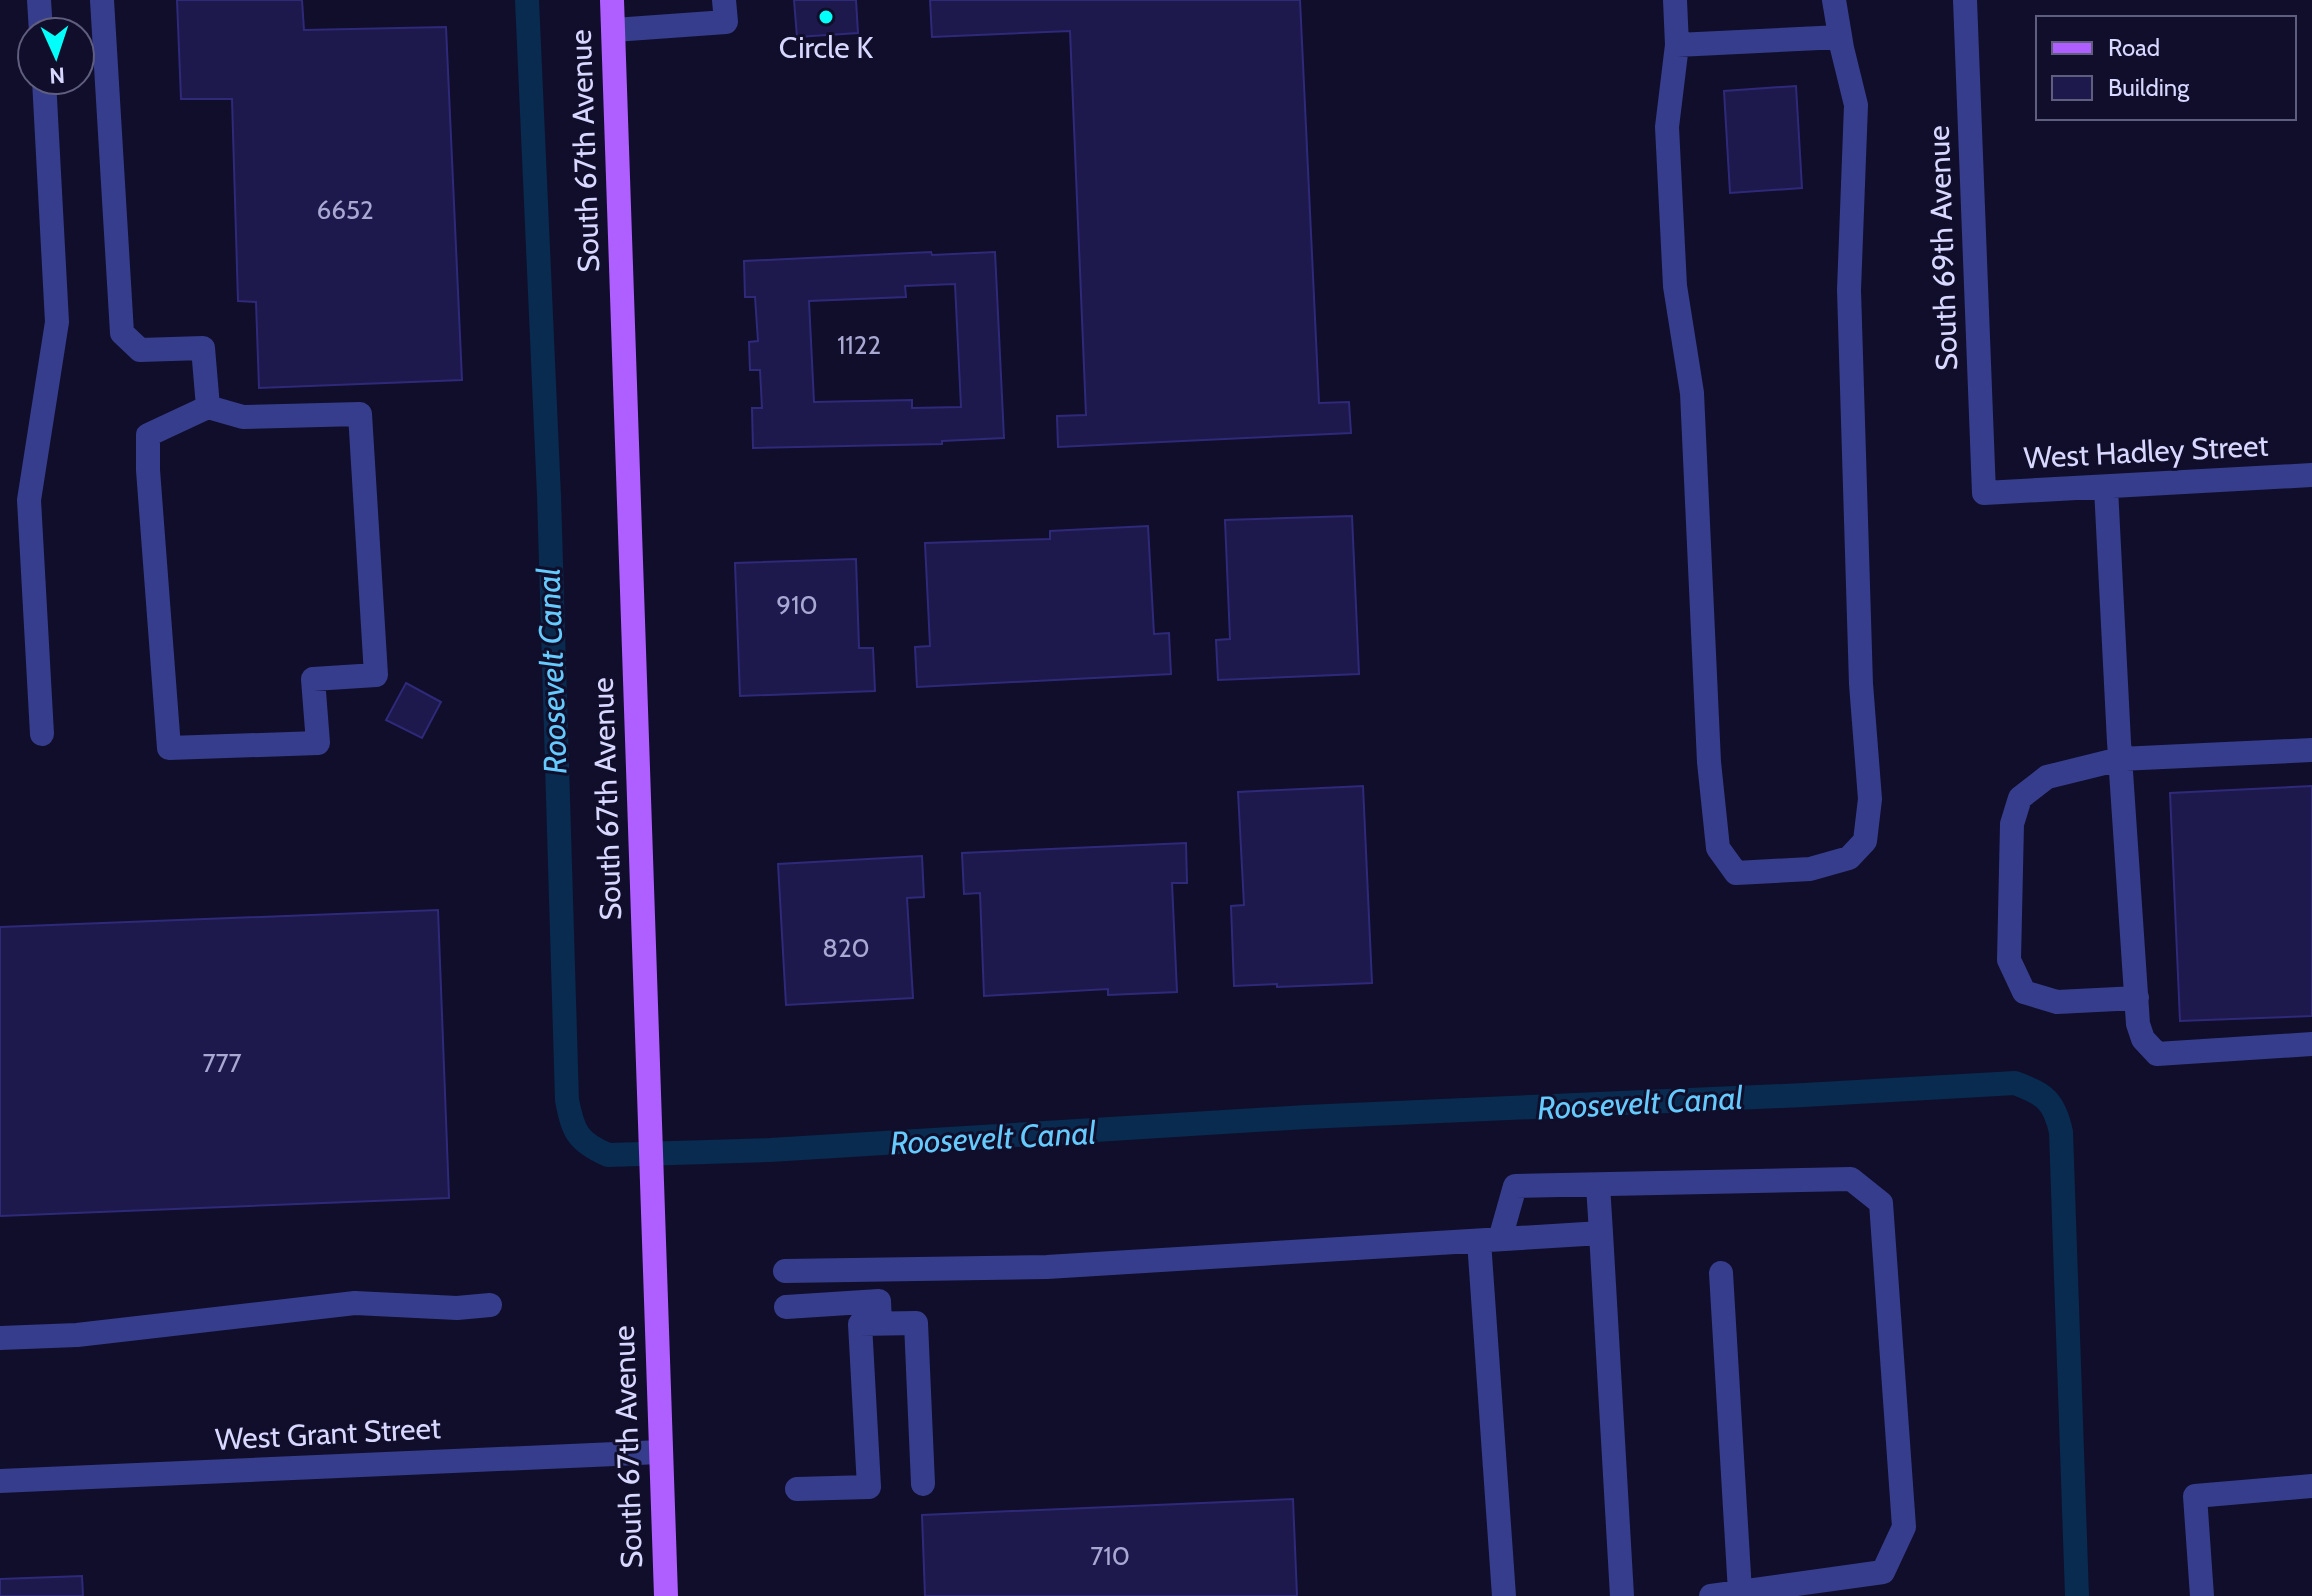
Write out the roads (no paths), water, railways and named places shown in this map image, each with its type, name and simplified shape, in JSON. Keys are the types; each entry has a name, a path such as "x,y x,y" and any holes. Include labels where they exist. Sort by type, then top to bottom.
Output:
{"main road":[{"name":"South 67th Avenue","path":"612,0 666,1596"}],"street":[{"path":"102,0 122,333 140,350 203,348 208,407"},
{"path":"614,30 726,22 724,0"},
{"path":"1675,0 1677,45 1667,127 1675,286 1692,393 1709,762 1718,848 1736,873 1810,869 1849,858 1865,841 1870,799 1861,684 1849,290 1856,105 1834,0"},
{"name":"South 69th Avenue","path":"1965,0 1984,493"},
{"path":"1677,45 1840,37"},
{"path":"42,734 29,500 57,322 45,96"},
{"path":"208,407 243,417 360,414 376,675 313,679 318,743 169,748 148,435 208,407"},
{"name":"West Hadley Street","path":"1984,493 2312,475"},
{"path":"2106,488 2120,759 2138,1024 2143,1039 2157,1054 2312,1044"},
{"path":"2137,998 2057,1002 2024,992 2009,960 2012,824 2020,798 2047,777 2120,759 2312,750"},
{"path":"1504,1596 1489,1240 1515,1186 1851,1179 1881,1203 1904,1527 1883,1572 1711,1596"},
{"path":"1598,1185 1622,1596"},
{"path":"785,1271 1047,1267 1601,1233"},
{"path":"1721,1273 1740,1592"},
{"path":"786,1307 879,1301 880,1324"},
{"path":"0,1338 77,1335 355,1303 457,1308 490,1305"},
{"path":"797,1489 869,1487 860,1324 916,1323 923,1484"},
{"name":"West Grant Street","path":"0,1481 660,1452"},
{"path":"2202,1596 2195,1496 2312,1486"}],"waterway":[{"name":"Roosevelt Canal","path":"527,0 549,496 567,1100 578,1135 608,1155 770,1150 1306,1117 2015,1083 2040,1095 2051,1105 2061,1132 2077,1596"}],"place":[{"name":"Circle K","path":"826,17"}]}
